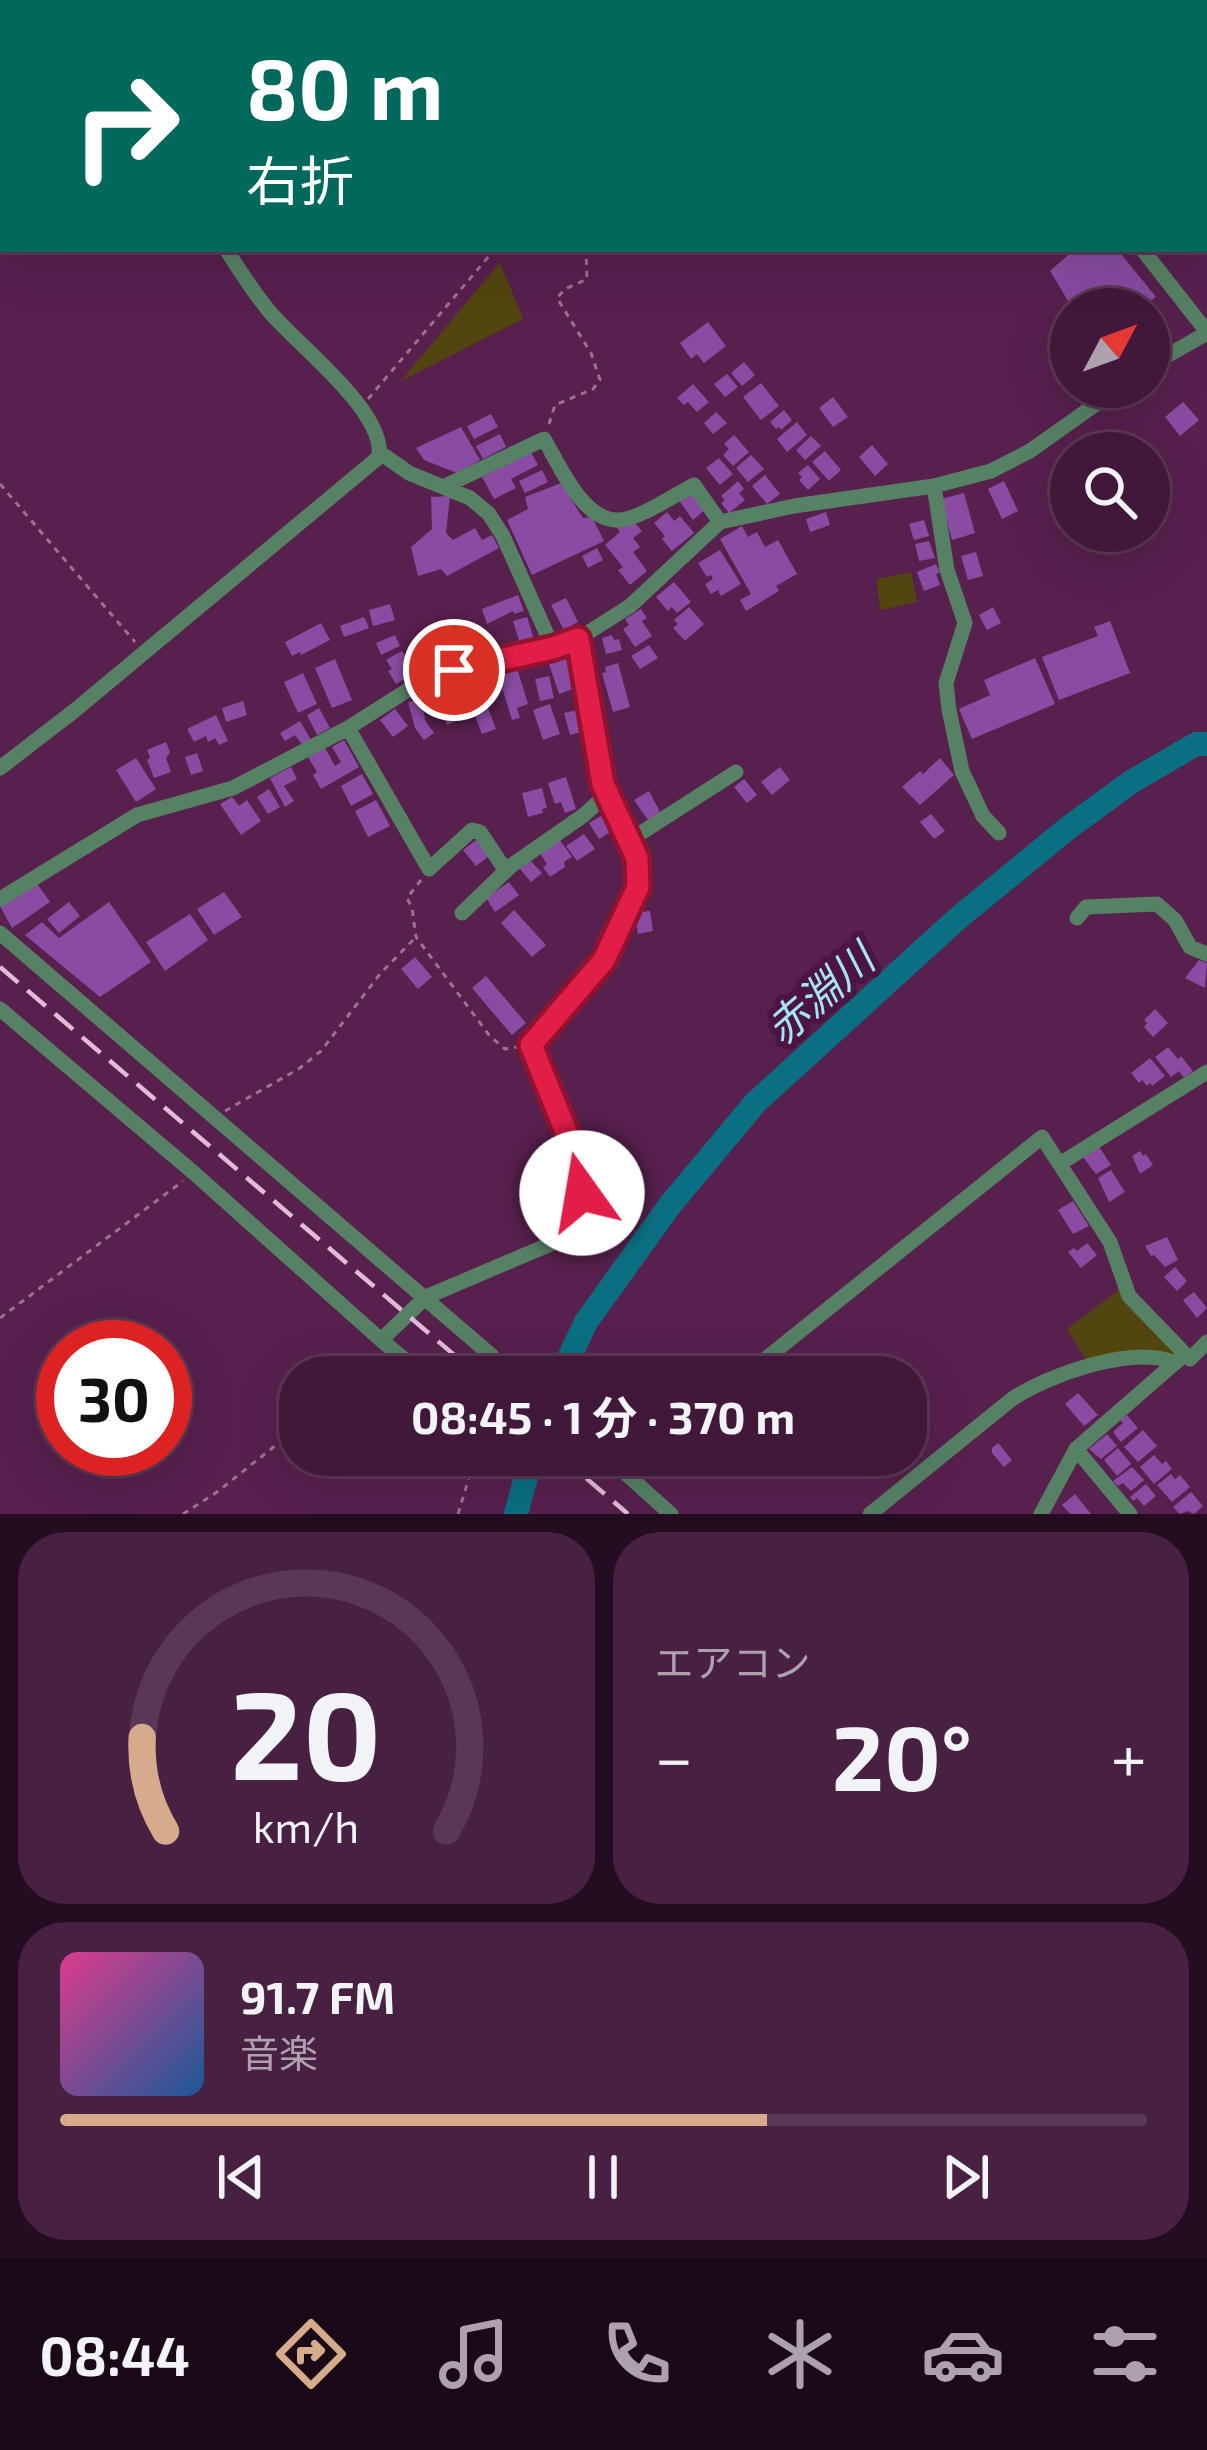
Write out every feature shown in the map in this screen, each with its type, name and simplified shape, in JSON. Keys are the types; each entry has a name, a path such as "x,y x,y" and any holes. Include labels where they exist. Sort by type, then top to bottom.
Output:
{"street":[{"path":"0,768 379,457 375,433 361,407 270,313 228,252"},
{"path":"1144,252 1207,332 1170,354"},
{"path":"0,899 137,815 233,788 348,728 411,688 454,670 578,639 642,597 720,522 794,506 934,487 991,471 1030,451 1090,408"},
{"path":"445,486 544,439 580,499 596,513 617,520 635,515 694,485 720,522"},
{"path":"379,452 409,473 470,498 489,514 553,648"},
{"path":"934,487 947,570 965,623 946,682 949,710 962,771 983,816 999,833"},
{"path":"381,1340 426,1298 560,1240 582,1193 582,1171 531,1045 604,960 638,887 637,858 607,794 578,639"},
{"path":"348,728 429,869 472,830 480,832 506,871"},
{"path":"630,840 736,772"},
{"path":"462,913 506,871 607,794"},
{"path":"1076,918 1086,907 1157,904 1175,920 1190,947 1207,954"},
{"path":"0,932 492,1356"},
{"path":"0,1009 400,1356"},
{"path":"1061,1163 1207,1072"},
{"path":"769,1356 1042,1137 1110,1242 1130,1296 1180,1359"},
{"path":"870,1514 1034,1384 1111,1360 1190,1359 1207,1342"},
{"path":"1046,1512 1076,1448 1180,1359"},
{"path":"1076,1448 1130,1514"},
{"path":"628,1476 670,1514"}],"path":[{"path":"361,407 492,252"},
{"path":"544,439 555,405 593,389 600,380 591,353 557,298 587,279 586,252"},
{"path":"0,484 143,652"},
{"path":"429,869 407,898 416,938 489,1035 505,1049 531,1045"},
{"path":"214,1118 321,1051 380,974 416,938"},
{"path":"0,1318 194,1173"},
{"path":"366,1356 381,1340"},
{"path":"183,1514 279,1443"},
{"path":"458,1514 470,1476"}],"shaded area":[{"path":"500,262 523,319 401,381"},
{"path":"911,572 917,602 880,610 877,579"},
{"path":"1120,1289 1185,1354 1087,1361 1067,1329"}],"building":[{"path":"1072,252 1119,252 1149,288 1060,288 1050,271"},
{"path":"708,322 726,346 704,363 697,354 691,359 680,343"},
{"path":"744,362 755,375 742,386 731,373"},
{"path":"727,374 738,387 725,397 714,384"},
{"path":"761,383 779,406 761,420 743,397"},
{"path":"693,384 709,402 697,412 677,398"},
{"path":"833,397 848,417 833,427 819,408"},
{"path":"1183,402 1199,420 1180,436 1165,417"},
{"path":"784,410 792,420 776,429 770,422"},
{"path":"716,412 727,423 713,434 704,423"},
{"path":"491,414 498,427 474,439 467,426"},
{"path":"797,422 807,435 787,452 777,439"},
{"path":"461,427 480,460 457,473 424,460 416,448"},
{"path":"500,434 506,447 483,459 476,446"},
{"path":"734,435 749,452 733,466 723,455 729,449 724,444"},
{"path":"811,436 821,446 805,460 796,450"},
{"path":"872,445 888,464 875,476 859,457"},
{"path":"825,451 841,470 829,481 812,462"},
{"path":"531,452 538,465 511,479 516,488 494,499 482,477"},
{"path":"751,455 764,469 748,482 736,468"},
{"path":"719,458 733,474 720,485 706,468"},
{"path":"808,465 820,479 808,490 798,473"},
{"path":"542,470 548,482 525,493 519,481"},
{"path":"765,475 780,494 767,504 752,486"},
{"path":"738,481 745,500 729,513 721,496"},
{"path":"1004,481 1018,511 1002,519 988,489"},
{"path":"561,483 583,518 592,517 604,541 532,575 507,520 528,509 525,497"},
{"path":"691,489 706,509 693,520 678,499"},
{"path":"964,493 975,533 952,540 941,499"},
{"path":"450,496 446,533 453,540 475,528 482,540 492,535 499,548 447,576 441,569 418,576 411,547 432,529 431,497"},
{"path":"667,512 674,521 680,516 694,533 672,551 654,523"},
{"path":"826,512 830,525 810,532 806,519"},
{"path":"630,517 642,531 633,538 640,547 633,552 647,571 630,585 618,570 623,567 605,545"},
{"path":"924,520 929,536 914,540 909,524"},
{"path":"742,526 748,537 757,532 765,547 778,540 797,574 746,611 740,600 751,594 720,539"},
{"path":"929,541 935,558 919,561 915,544"},
{"path":"597,548 603,560 588,568 582,556"},
{"path":"720,550 741,584 721,596 718,590 711,594 705,584 713,579 698,563"},
{"path":"976,552 983,576 968,580 961,556"},
{"path":"936,564 940,585 924,591 917,572"},
{"path":"674,582 691,602 677,613 672,607 668,611 656,597"},
{"path":"518,595 524,611 513,611 487,624 482,609"},
{"path":"566,598 578,622 564,630 551,605"},
{"path":"390,604 395,620 373,626 369,610"},
{"path":"689,607 704,624 685,641 673,628 678,624 674,620"},
{"path":"993,607 1001,623 987,630 979,615"},
{"path":"641,609 647,618 642,621 652,636 635,647 623,629 629,625 625,619"},
{"path":"364,617 369,628 344,637 340,626"},
{"path":"527,617 541,645 522,650 513,621"},
{"path":"1110,621 1130,673 1059,700 1042,657 1098,636 1094,627"},
{"path":"321,623 330,640 292,656 285,642"},
{"path":"395,635 400,646 381,655 376,643"},
{"path":"602,638 619,639 622,650 606,654"},
{"path":"649,645 658,658 640,669 631,656"},
{"path":"402,651 415,673 396,684 386,660"},
{"path":"1035,658 1055,704 972,739 959,709 990,695 984,680"},
{"path":"335,659 352,700 332,708 315,668"},
{"path":"566,659 576,688 559,694 549,664"},
{"path":"618,663 630,707 613,712 602,673"},
{"path":"517,668 528,704 517,708 520,718 512,720 498,674"},
{"path":"303,673 317,704 298,713 284,682"},
{"path":"479,673 486,688 467,696 461,681"},
{"path":"549,676 554,698 540,701 535,679"},
{"path":"457,691 468,716 447,725 436,700"},
{"path":"483,695 496,729 482,734 469,700"},
{"path":"420,699 434,733 424,740 415,728 408,702"},
{"path":"243,701 247,715 226,722 222,708"},
{"path":"550,704 560,734 543,740 533,710"},
{"path":"319,708 330,728 317,735 307,715"},
{"path":"395,709 408,726 393,737 380,720"},
{"path":"578,710 584,731 570,735 564,713"},
{"path":"216,715 228,741 219,745 215,738 208,742 206,736 194,742 187,729"},
{"path":"300,721 311,740 302,745 295,735 285,741 280,733"},
{"path":"344,740 359,767 321,789 308,757 325,748 335,766 341,762 332,747"},
{"path":"166,742 171,772 154,778 147,750"},
{"path":"197,753 203,771 191,775 185,757"},
{"path":"136,758 156,789 136,802 116,770"},
{"path":"940,758 954,775 920,805 902,787"},
{"path":"291,767 297,779 284,786 294,801 285,807 270,778"},
{"path":"780,767 790,780 772,795 761,782"},
{"path":"362,774 373,794 351,806 341,786"},
{"path":"566,777 576,809 565,813 561,802 555,804 548,783"},
{"path":"744,779 757,795 747,803 734,787"},
{"path":"542,788 547,808 528,817 522,793"},
{"path":"269,789 280,807 268,814 257,797"},
{"path":"649,791 660,812 648,820 634,800"},
{"path":"232,797 239,806 247,800 261,821 241,835 220,804"},
{"path":"376,800 390,826 368,837 355,811"},
{"path":"608,812 618,827 599,839 589,823"},
{"path":"931,814 945,831 934,839 920,822"},
{"path":"584,834 595,849 577,861 566,846"},
{"path":"557,836 572,857 550,877 537,849"},
{"path":"476,840 489,856 476,866 463,850"},
{"path":"529,859 542,873 531,882 519,868"},
{"path":"36,882 50,902 12,928 0,906"},
{"path":"509,882 519,895 495,912 486,898"},
{"path":"224,892 242,917 214,935 197,909"},
{"path":"69,902 80,916 59,933 47,919"},
{"path":"109,902 151,962 100,997 25,935 42,922 59,938"},
{"path":"514,910 546,945 532,957 501,923"},
{"path":"650,911 653,931 638,934 634,913"},
{"path":"190,914 208,940 165,971 146,942"},
{"path":"415,957 432,977 418,989 401,969"},
{"path":"1199,960 1207,963 1205,988 1185,978"},
{"path":"486,976 526,1023 512,1035 472,988"},
{"path":"1155,1009 1168,1023 1153,1037 1144,1020"},
{"path":"1168,1047 1193,1071 1184,1078 1179,1071 1171,1077 1155,1057"},
{"path":"1150,1058 1165,1076 1147,1086 1131,1073"},
{"path":"1098,1145 1111,1165 1096,1174 1082,1156"},
{"path":"1140,1151 1153,1165 1140,1174 1132,1156"},
{"path":"1111,1170 1125,1192 1109,1202 1098,1178"},
{"path":"1073,1201 1089,1226 1073,1234 1058,1210"},
{"path":"1167,1237 1178,1260 1165,1267 1145,1246"},
{"path":"1087,1243 1097,1255 1081,1268 1068,1252"},
{"path":"1175,1267 1187,1281 1177,1291 1164,1277"},
{"path":"1194,1292 1207,1308 1197,1318 1183,1300"},
{"path":"1078,1393 1098,1415 1084,1426 1065,1404"},
{"path":"1127,1415 1138,1428 1121,1442 1113,1432"},
{"path":"1143,1430 1157,1446 1138,1462 1124,1447"},
{"path":"1107,1434 1117,1446 1101,1459 1089,1449"},
{"path":"998,1443 1012,1460 1004,1467 992,1453"},
{"path":"1118,1448 1131,1464 1117,1476 1104,1460"},
{"path":"1154,1455 1172,1469 1154,1484 1140,1467"},
{"path":"1132,1467 1144,1480 1131,1491 1113,1481"},
{"path":"1171,1474 1175,1479 1180,1475 1190,1487 1172,1502 1157,1485"},
{"path":"1146,1484 1156,1496 1144,1506 1130,1497"},
{"path":"1191,1492 1203,1506 1194,1514 1180,1514 1173,1507"},
{"path":"1075,1494 1091,1514 1070,1514 1062,1505"}],"waterway":[{"name":"赤淵川","path":"570,1356 586,1322 670,1205 755,1103 957,919 1068,828 1131,782 1196,744 1207,744"},
{"name":"赤淵川","path":"516,1514 526,1476"}],"railway":[{"path":"0,967 455,1356"},
{"path":"584,1476 628,1514"}],"route":[{"path":"454,670 578,639 603,784 637,858 638,887 604,960 531,1045 571,1139 582,1171 582,1193"}]}
